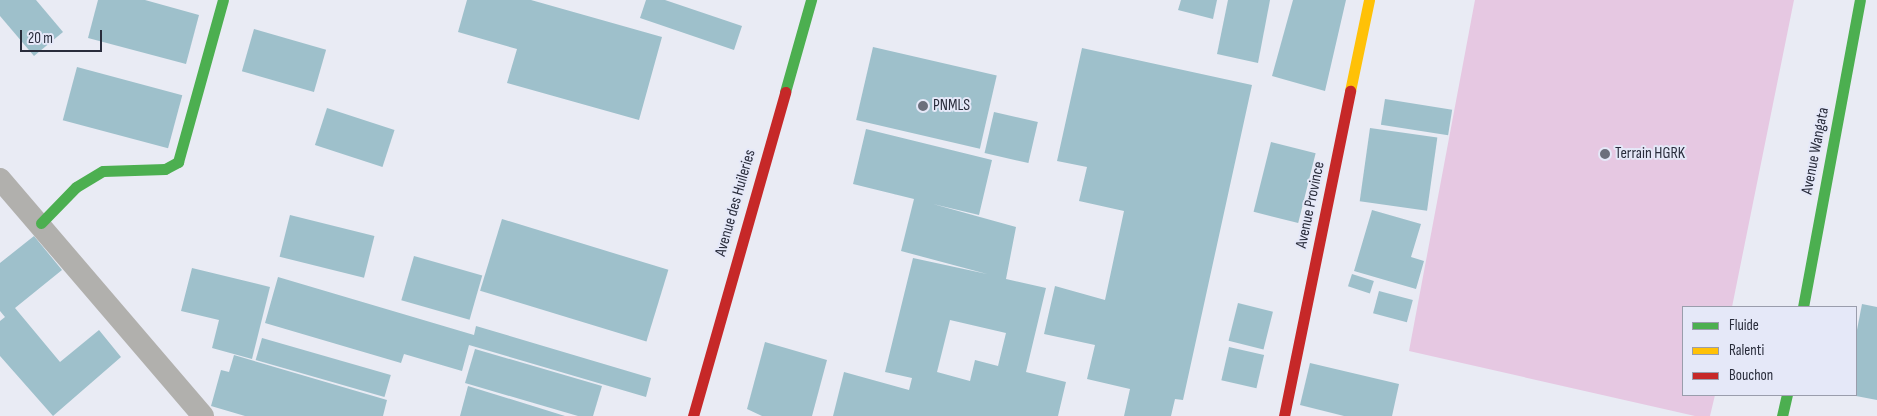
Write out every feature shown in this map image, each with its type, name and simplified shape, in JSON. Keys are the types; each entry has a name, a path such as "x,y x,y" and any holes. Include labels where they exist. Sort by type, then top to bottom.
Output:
{"street":[{"path":"41,223 76,187 103,171 165,169 178,162 223,0"},
{"name":"Avenue des Huileries","path":"693,416 811,0"},
{"name":"Avenue Province","path":"1284,416 1369,0"},
{"name":"Avenue Wangata","path":"1804,306 1860,0"},
{"path":"0,179 41,223 203,416"},
{"path":"1782,416 1786,396"}],"shaded area":[{"name":"Terrain HGRK","path":"1475,0 1794,0 1732,306 1682,306 1682,396 1715,396 1710,416 1695,416 1409,351"}],"building":[{"path":"0,0 36,0 63,32 34,56 0,16"},
{"path":"98,0 145,0 199,15 186,64 88,38"},
{"path":"467,0 531,0 662,37 639,120 507,83 517,49 458,32"},
{"path":"646,0 665,0 742,26 734,50 640,18"},
{"path":"1181,0 1217,0 1213,19 1178,10"},
{"path":"1228,0 1270,0 1258,63 1217,54"},
{"path":"1293,0 1346,0 1325,91 1272,76"},
{"path":"254,29 326,50 314,92 242,71"},
{"path":"873,47 997,76 980,149 856,120"},
{"path":"1082,48 1252,85 1183,400 1175,399 1171,416 1124,416 1130,389 1087,379 1095,345 1044,334 1055,286 1105,300 1124,211 1079,201 1087,167 1057,161"},
{"path":"77,67 182,95 168,148 63,120"},
{"path":"1385,99 1452,110 1448,135 1381,125"},
{"path":"327,108 395,130 382,167 315,145"},
{"path":"994,112 1038,122 1028,163 985,153"},
{"path":"1370,128 1437,137 1427,211 1360,201"},
{"path":"866,129 992,160 979,215 933,204 1016,227 1006,279 1046,288 1026,372 1066,382 1058,416 833,416 844,372 909,390 912,378 885,372 913,258 987,274 901,251 914,199 853,184","holes":["950,320 1006,333 998,366 975,360 970,381 937,372"]},
{"path":"1271,142 1316,153 1298,223 1254,212"},
{"path":"1372,210 1421,224 1411,257 1424,261 1416,289 1354,271"},
{"path":"290,215 374,236 364,278 280,257"},
{"path":"502,219 668,270 646,342 480,291"},
{"path":"34,236 62,270 15,308 60,362 99,330 121,357 53,416 0,356 0,321 5,317 0,311 0,263"},
{"path":"414,256 482,276 470,320 401,300"},
{"path":"192,268 270,287 252,359 212,348 219,320 181,311"},
{"path":"1352,274 1374,281 1370,293 1348,286"},
{"path":"278,277 474,335 476,326 651,378 646,397 469,345 462,371 404,354 401,363 265,323"},
{"path":"1379,291 1413,300 1407,322 1373,313"},
{"path":"1238,303 1273,312 1263,350 1229,341"},
{"path":"1862,304 1877,307 1877,400 1856,396 1857,330"},
{"path":"262,338 391,375 384,397 256,360"},
{"path":"765,342 827,360 812,416 762,416 747,409"},
{"path":"1229,347 1264,355 1256,388 1221,380"},
{"path":"475,349 602,386 593,416 578,416 465,383"},
{"path":"234,355 387,400 383,416 245,416 211,406 221,370 229,372"},
{"path":"1310,363 1399,384 1392,416 1344,416 1300,405"},
{"path":"468,386 565,416 460,416"}],"traffic: fast":[{"path":"41,223 76,187 103,171 165,169 178,162 223,0"},
{"path":"785,92 811,0"},
{"path":"1803,306 1860,0"},
{"path":"1782,416 1787,396"}],"traffic: slow":[{"path":"1350,91 1369,0"}],"traffic: jam":[{"path":"1284,416 1350,91"},
{"path":"693,416 785,92"}],"place":[{"name":"PNMLS","path":"923,106"},
{"name":"Terrain HGRK","path":"1605,154"}]}
